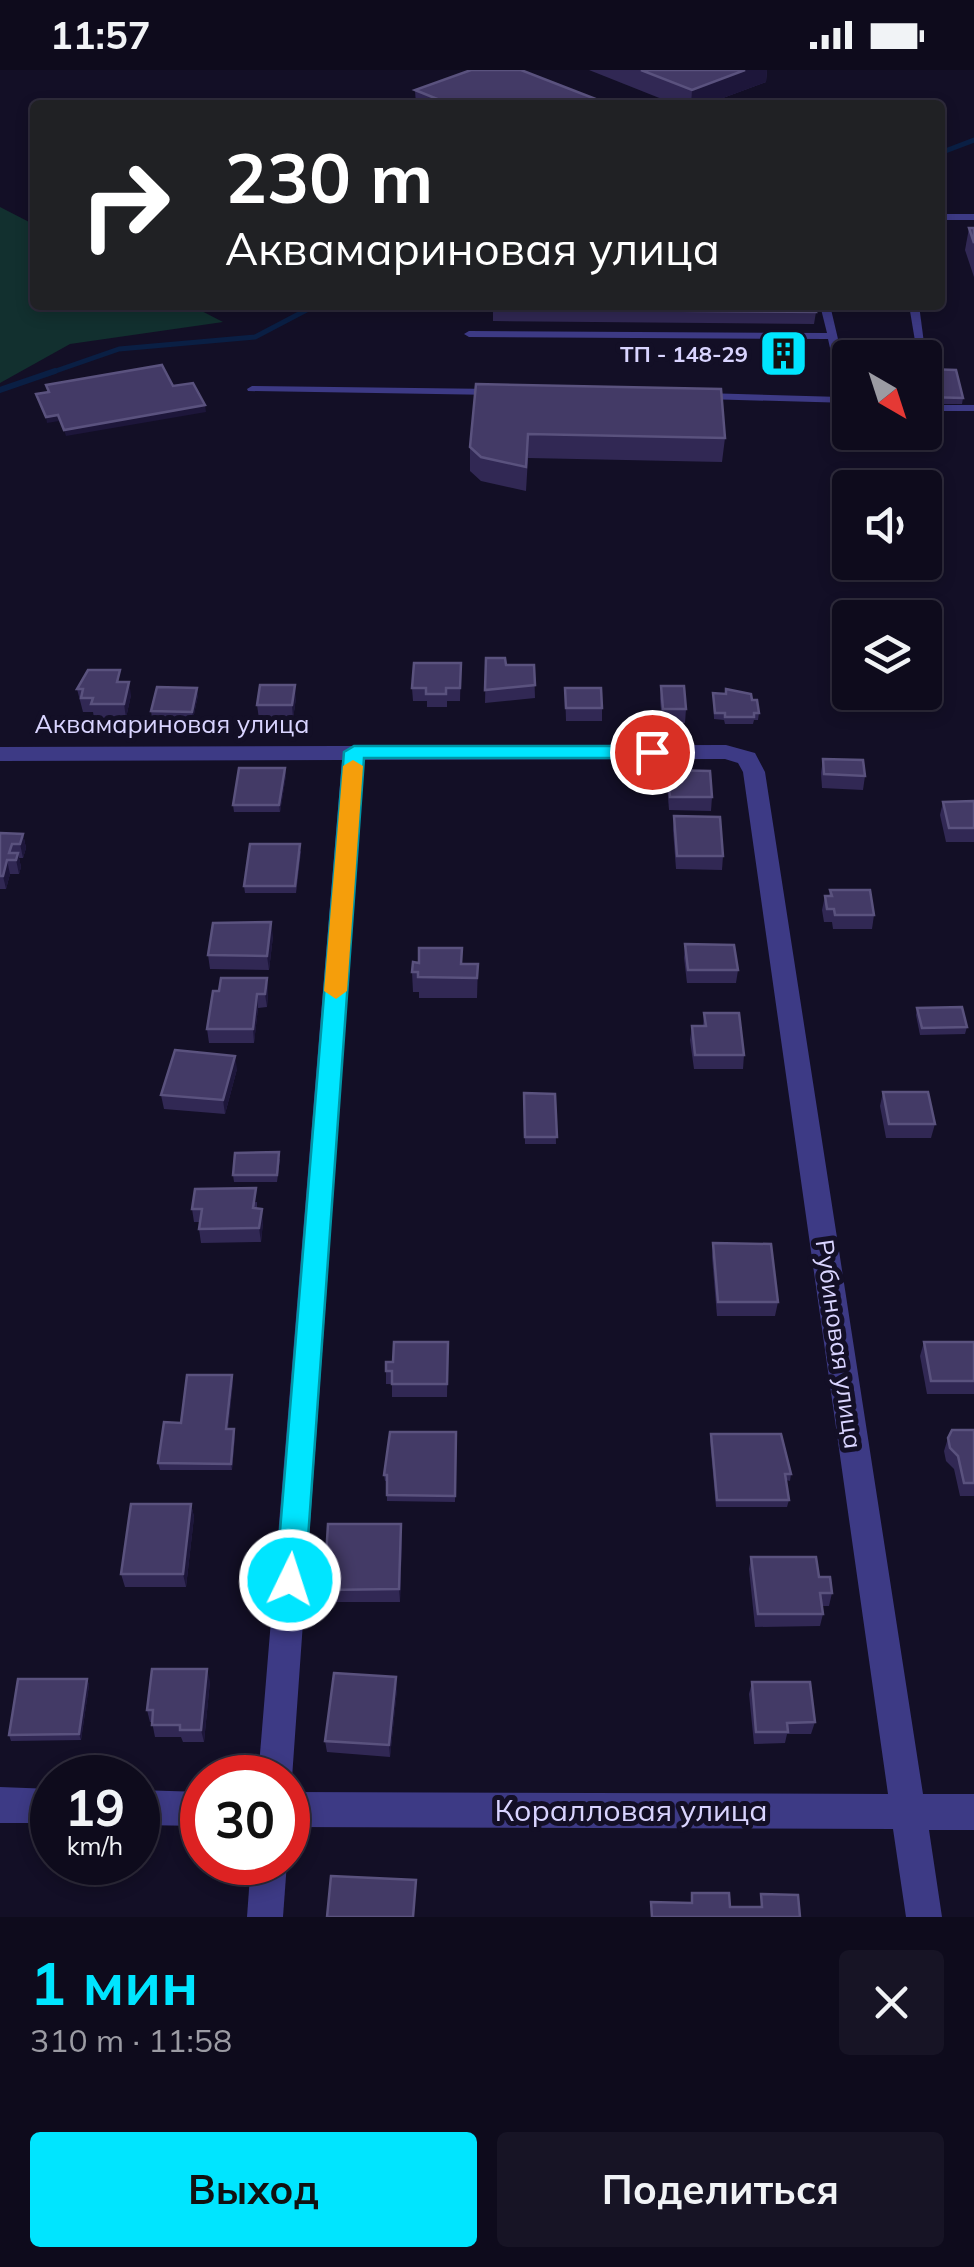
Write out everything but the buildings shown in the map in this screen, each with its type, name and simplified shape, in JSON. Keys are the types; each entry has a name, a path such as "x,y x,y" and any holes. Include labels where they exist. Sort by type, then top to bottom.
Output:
{"street":[{"path":"277,1755 354,752"},
{"name":"Аквамариновая улица","path":"0,754 726,752 748,758 754,772"},
{"name":"Рубиновая улица","path":"754,772 924,1917"},
{"path":"0,1805 30,1806"},
{"name":"Коралловая улица","path":"310,1810 974,1812"},
{"path":"265,1917 267,1885"}],"lane":[{"path":"945,217 974,217"},
{"path":"825,310 833,340"},
{"path":"915,310 920,340"},
{"path":"469,334 832,336"},
{"path":"252,390 514,392"},
{"path":"690,396 832,399"},
{"path":"942,408 974,408"}],"green space":[{"path":"0,207 30,222 30,310 200,310 223,322 70,344 0,383"}],"waterway":[{"path":"945,151 974,140"},
{"path":"47,374 119,349 255,337 306,310"},
{"path":"0,390 55,371"}],"slow traffic":[{"path":"336,991 353,766"}],"place":[{"name":"ТП - 148-29","path":"783,354"}],"route":[{"path":"290,1580 354,752 652,752"}]}
